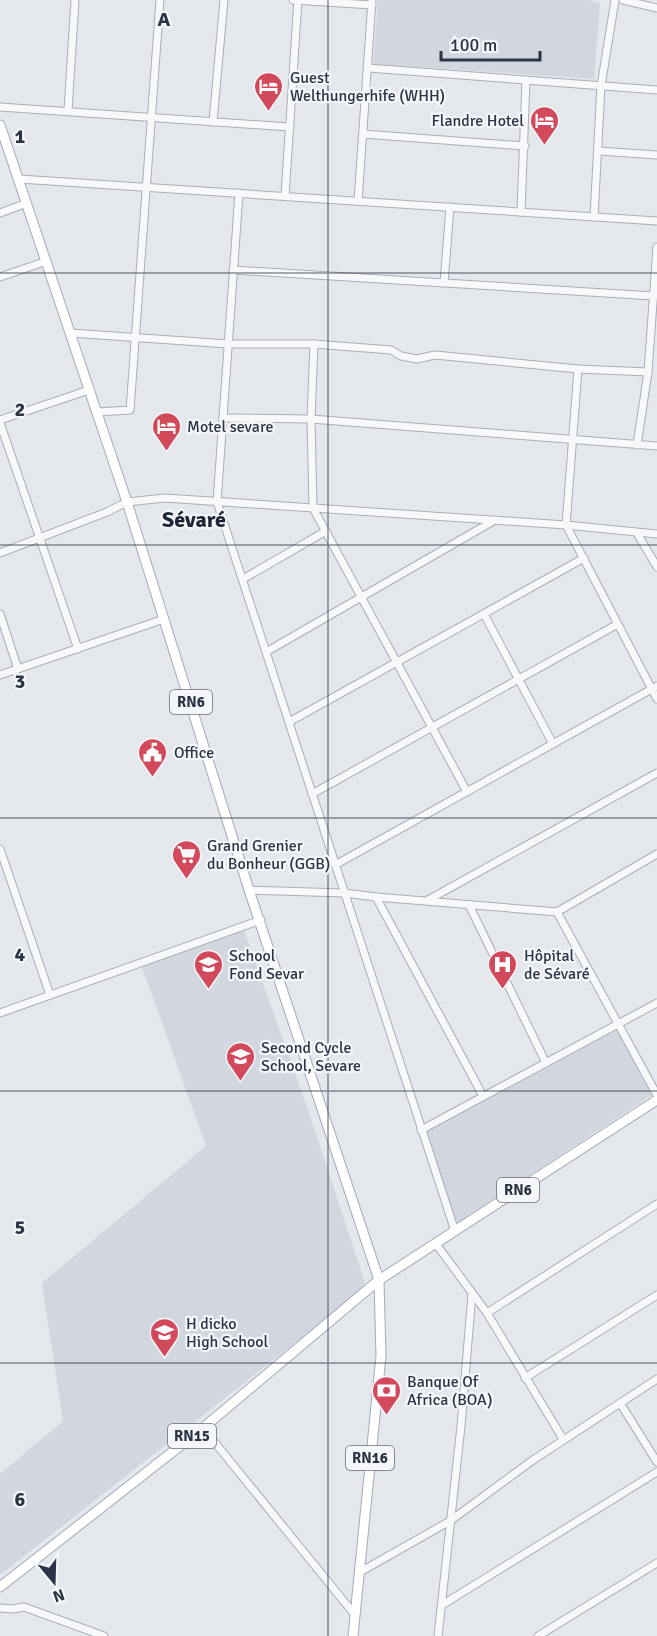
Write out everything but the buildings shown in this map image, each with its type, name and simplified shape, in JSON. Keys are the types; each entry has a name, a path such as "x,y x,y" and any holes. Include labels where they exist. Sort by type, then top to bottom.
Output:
{"main road":[{"name":"RN6","path":"0,125 127,502 249,890 261,920 380,1280 657,1100"},
{"name":"RN15","path":"0,1587 203,1428 380,1280"},
{"name":"RN16","path":"353,1636 381,1356 380,1280"}],"street":[{"path":"68,111 75,0"},
{"path":"97,412 130,410 160,0"},
{"path":"213,122 224,0"},
{"path":"293,0 372,2 358,201"},
{"path":"285,196 298,0"},
{"path":"594,217 601,86 615,0"},
{"path":"623,0 657,8"},
{"path":"368,68 657,90"},
{"path":"521,212 526,80"},
{"path":"0,106 290,127"},
{"path":"363,134 525,146"},
{"path":"599,151 657,155"},
{"path":"19,179 657,221"},
{"path":"239,193 217,502 455,1232"},
{"path":"0,213 27,203"},
{"path":"444,284 450,207"},
{"path":"637,445 648,372 657,248"},
{"path":"0,278 47,261"},
{"path":"233,270 654,296"},
{"path":"71,333 228,344 314,344 391,350 407,358 424,358 435,355 578,369 648,372"},
{"path":"314,344 311,419 313,508 467,792"},
{"path":"578,369 566,525 616,625 654,687 657,699"},
{"path":"78,649 0,422 89,390"},
{"path":"223,418 311,419 657,446"},
{"path":"0,553 107,512 127,502 165,498 566,525 657,534"},
{"path":"266,652 495,520"},
{"path":"243,579 326,531"},
{"path":"637,533 657,567"},
{"path":"289,722 584,558"},
{"path":"0,614 18,669"},
{"path":"484,614 553,744"},
{"path":"0,675 164,619"},
{"path":"312,794 616,625"},
{"path":"335,865 654,687"},
{"path":"427,901 657,773"},
{"path":"0,849 50,995"},
{"path":"249,890 344,893 557,912 657,854"},
{"path":"376,897 483,1096"},
{"path":"469,905 546,1063"},
{"path":"557,912 657,1095"},
{"path":"0,1013 261,920"},
{"path":"421,1130 657,1003"},
{"path":"487,1313 657,1204"},
{"path":"436,1244 487,1313 563,1439"},
{"path":"438,1636 461,1426 472,1294"},
{"path":"525,1378 657,1295"},
{"path":"360,1572 450,1521 563,1439 657,1378"},
{"path":"620,1403 657,1462"},
{"path":"203,1428 355,1615"},
{"path":"442,1605 657,1472"},
{"path":"538,1636 657,1563"},
{"path":"0,1608 24,1607 104,1636"}],"shaded area":[{"path":"378,0 588,0 600,3 594,79 373,64"},
{"name":"H dicko High School","path":"243,927 308,1110 365,1283 356,1295 0,1575 0,1474 63,1421 42,1283 206,1146 141,964"},
{"path":"615,1026 652,1095 458,1223 443,1190 423,1132"}],"place":[{"name":"Guest Welthungerhife (WHH)","path":"269,112"},
{"name":"Flandre Hotel","path":"545,146"},
{"name":"Motel sevare","path":"166,452"},
{"name":"Office","path":"153,778"},
{"name":"Grand Grenier du Bonheur (GGB)","path":"186,880"},
{"name":"School Fond Sevar","path":"208,990"},
{"name":"Hôpital de Sévaré","path":"503,990"},
{"name":"Second Cycle School, Sevare","path":"240,1082"},
{"name":"H dicko High School","path":"165,1358"},
{"name":"Banque Of Africa (BOA)","path":"386,1416"}],"district":[{"name":"Sévaré","path":"194,519"}]}
